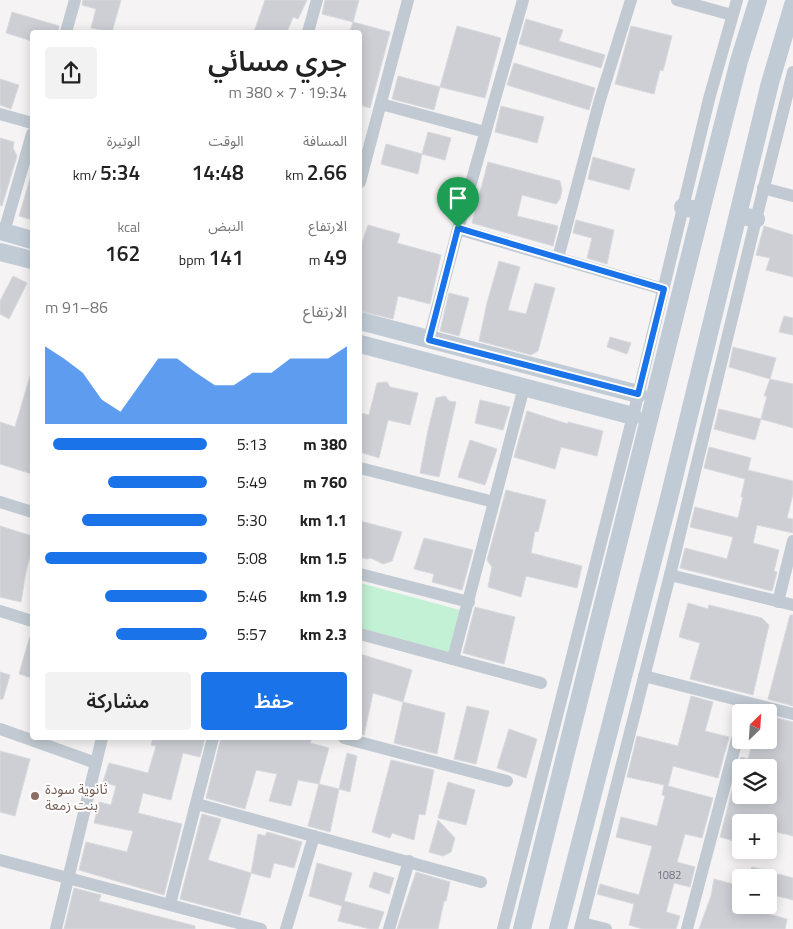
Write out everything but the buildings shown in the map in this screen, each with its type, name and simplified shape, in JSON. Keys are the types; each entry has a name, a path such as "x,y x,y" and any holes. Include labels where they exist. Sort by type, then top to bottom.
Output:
{"main road":[{"path":"522,929 739,61 758,0"},
{"path":"558,929 666,508 770,83 793,5"},
{"path":"683,207 701,211"},
{"path":"738,214 756,219"},
{"path":"2,232 30,239"},
{"path":"1,253 30,260"},
{"path":"362,323 638,394"},
{"path":"362,345 633,416"}],"street":[{"path":"67,30 75,0"},
{"path":"309,30 317,0"},
{"path":"362,175 408,0"},
{"path":"429,340 458,228 523,0"},
{"path":"558,258 599,103 631,0"},
{"path":"677,0 732,15"},
{"path":"503,929 633,416 709,99 736,0"},
{"path":"606,929 581,926 670,575 763,188 792,78"},
{"path":"381,104 485,132"},
{"path":"0,114 30,122"},
{"path":"2,232 30,141"},
{"path":"763,188 793,196"},
{"path":"458,228 664,289"},
{"path":"453,659 524,387"},
{"path":"362,469 494,502"},
{"path":"0,502 30,511"},
{"path":"778,602 793,541"},
{"path":"362,575 469,602"},
{"path":"670,575 793,605"},
{"path":"0,611 30,620"},
{"path":"362,635 541,683"},
{"path":"644,676 736,704"},
{"path":"778,712 793,714"},
{"path":"0,729 30,740"},
{"path":"31,740 96,763"},
{"path":"56,929 102,740"},
{"path":"170,904 213,740"},
{"path":"351,740 507,782"},
{"path":"687,929 734,749"},
{"path":"197,804 481,882"},
{"path":"286,929 314,836"},
{"path":"0,860 170,904 236,926 261,929"},
{"path":"389,929 409,861"}],"green space":[{"path":"362,584 460,610 449,652 362,629"}],"place":[{"name":"ثانوية سودة بنت زمعة","path":"35,796"}],"route":[{"path":"458,228 664,289 638,394 429,340 458,228"}]}
